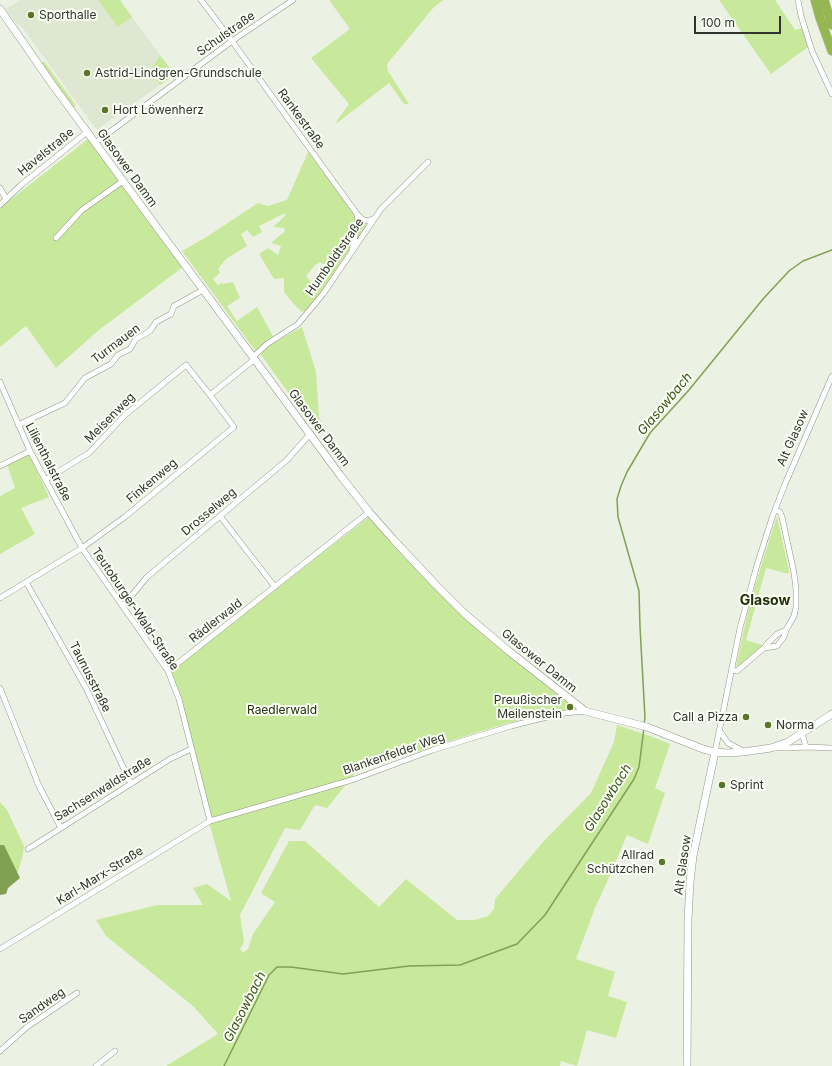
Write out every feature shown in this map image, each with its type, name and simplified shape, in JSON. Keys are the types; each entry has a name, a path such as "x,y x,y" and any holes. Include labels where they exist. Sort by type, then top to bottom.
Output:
{"highway":[{"path":"814,0 832,51"},
{"path":"824,0 832,25"}],"street":[{"name":"Rankestraße","path":"201,0 357,214"},
{"name":"Schulstraße","path":"95,143 232,41 293,0"},
{"path":"798,0 801,16 812,51 832,94"},
{"name":"Glasower Damm","path":"0,9 95,143 369,512 415,563 465,614 530,669 585,711 647,727 715,752 744,752 771,748 788,742 832,714"},
{"name":"Havelstraße","path":"0,205 21,185 87,132"},
{"name":"Humboldtstraße","path":"210,395 254,358 267,344 298,324 323,294 381,209 428,162"},
{"path":"56,238 82,210 123,181"},
{"path":"0,188 6,198"},
{"path":"357,214 362,219 368,221 375,218"},
{"path":"352,253 358,222 357,214"},
{"name":"Turmauen","path":"18,425 65,403 85,378 111,364 118,355 130,349 136,339 150,331 156,322 171,314 174,306 203,290"},
{"name":"Meisenweg","path":"45,480 89,453 126,415 186,365 210,395"},
{"name":"Alt Glasow","path":"687,1066 688,918 690,882 693,856 719,730 745,608 761,553 775,510 794,462 832,376"},
{"name":"Lilienthalstraße","path":"0,382 30,451 82,548"},
{"name":"Finkenweg","path":"0,598 82,548 126,516 234,427 210,395"},
{"name":"Drosselweg","path":"123,606 147,577 287,460 310,434"},
{"path":"0,466 30,451"},
{"path":"764,648 778,646 794,616 796,607 796,580 782,517 780,512 775,510"},
{"name":"Rädlerwald","path":"168,671 369,512"},
{"path":"220,516 275,587"},
{"name":"Teutoburger-Wald-Straße","path":"82,548 168,671 179,699 210,821"},
{"name":"Taunusstraße","path":"26,582 86,688 131,784"},
{"path":"732,670 737,671 764,648 777,634 786,630"},
{"path":"0,688 39,786 61,828"},
{"name":"Blankenfelder Weg","path":"210,821 355,779 433,750 511,726 559,715 585,711"},
{"path":"719,730 728,744 744,752"},
{"path":"802,733 806,747"},
{"path":"771,748 832,748"},
{"name":"Sachsenwaldstraße","path":"28,849 170,759 191,749"},
{"name":"Karl-Marx-Straße","path":"0,948 210,821"},
{"name":"Sandweg","path":"0,1051 27,1027 77,993"},
{"path":"96,1066 115,1051"}],"shaded area":[{"path":"20,0 98,0 118,27 132,17 160,55 150,71 160,85 96,129 22,27 16,23 6,9"},
{"path":"0,845 4,845 20,878 8,888 6,894 0,895"}],"green space":[{"path":"98,0 120,0 132,17 118,27"},
{"path":"329,0 443,0 434,7 387,64 388,71 409,104 404,104 389,83 337,123 336,122 349,104 311,58 350,29"},
{"path":"719,0 775,0 795,30 802,28 808,47 771,74"},
{"path":"160,55 175,75 160,85 150,71"},
{"path":"44,61 75,104 75,107 73,108 40,64"},
{"path":"88,139 183,267 99,330 56,368 26,326 0,347 0,208"},
{"path":"309,150 366,222 366,228 310,308 302,312 284,292 284,278 274,279 259,254 268,248 278,255 281,246 271,243 285,231 284,228 273,227 285,216 285,213 259,226 262,232 253,237 247,230 241,234 247,246 226,259 218,269 220,273 213,279 218,285 233,282 240,298 227,306 237,321 257,307 274,338 256,352 182,251 205,238 258,203 268,206 287,200","holes":["320,262 330,268 316,288 306,276 315,265"]},
{"path":"302,327 316,372 319,416 321,422 313,427 261,355 261,353 268,346"},
{"path":"29,454 49,497 21,508 35,534 0,554 0,496 15,488 7,464"},
{"name":"Raedlerwald","path":"370,516 411,562 570,703 571,706 569,710 519,720 357,771 327,808 315,805 300,830 285,828 240,915 244,942 240,949 243,953 248,949 253,934 275,902 261,893 289,841 305,841 379,907 406,879 457,920 475,920 488,916 494,909 495,899 542,843 591,793 614,742 617,725 647,735 670,744 655,788 665,793 648,844 627,835 595,908 576,959 615,972 608,996 627,1002 616,1038 587,1030 577,1066 561,1061 560,1066 166,1066 218,1034 193,1006 106,936 96,920 157,905 203,905 193,888 207,884 231,901 209,822 171,671"},
{"path":"777,516 789,574 766,568 746,640 762,645 739,666 736,666 749,607"},
{"path":"0,802 7,810 24,846 18,872 0,878"}],"waterway":[{"name":"Glasowbach","path":"644,724 645,718 639,591 618,517 617,499 621,486 627,472 650,433 689,390 763,299 789,271 803,261 832,250"},
{"name":"Glasowbach","path":"224,1066 269,975 277,967 291,967 343,974 409,966 460,965 517,944 545,915 634,779 639,767 644,728"}],"place":[{"name":"Sporthalle","path":"31,15"},
{"name":"Astrid-Lindgren-Grundschule","path":"87,73"},
{"name":"Hort Löwenherz","path":"105,110"},
{"name":"Preußischer Meilenstein","path":"570,707"},
{"name":"Call a Pizza","path":"746,717"},
{"name":"Norma","path":"768,725"},
{"name":"Sprint","path":"722,785"},
{"name":"Allrad Schützchen","path":"662,862"}],"district":[{"name":"Glasow","path":"765,601"}]}
